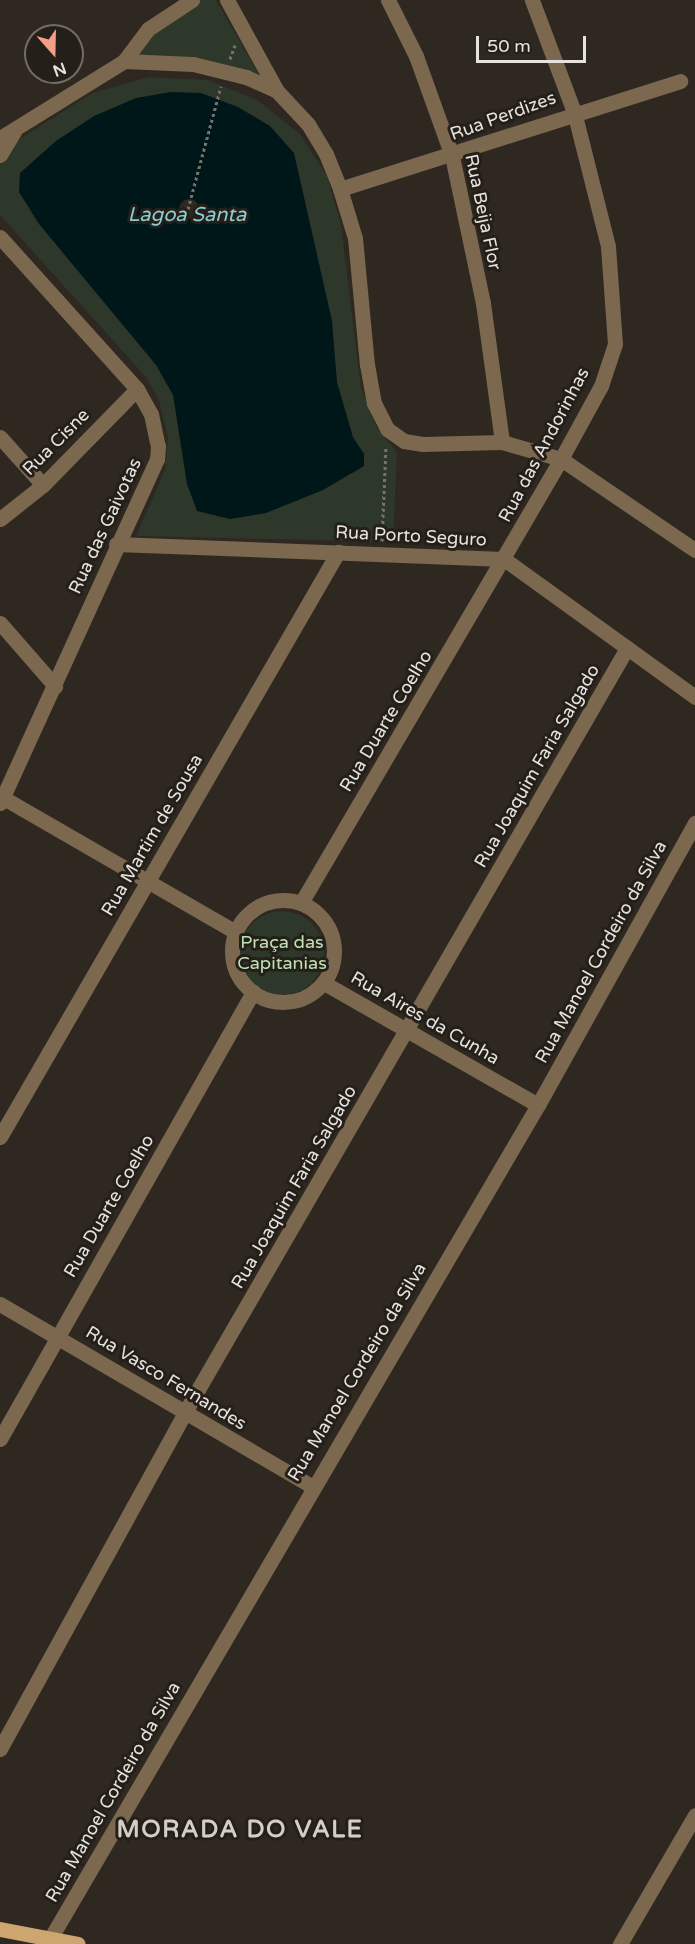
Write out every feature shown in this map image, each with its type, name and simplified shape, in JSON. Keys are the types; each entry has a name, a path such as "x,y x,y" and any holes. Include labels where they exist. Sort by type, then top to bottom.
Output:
{"main road":[{"path":"0,1929 78,1944"}],"street":[{"path":"0,138 124,61 148,29 192,0"},
{"path":"227,0 277,91 308,124 326,154 340,189 355,238 367,364 374,402 387,429 404,441 423,444 502,442 561,459 695,550"},
{"name":"Rua Beija Flor","path":"388,0 416,57 452,156 483,303 502,442"},
{"name":"Rua das Andorinhas","path":"504,559 601,386 615,344 608,246 574,112 532,0"},
{"path":"124,61 194,64 246,77 277,91"},
{"name":"Rua Perdizes","path":"340,189 452,156 574,112 680,81"},
{"path":"0,155 17,127"},
{"name":"Rua das Gaivotas","path":"0,237 136,389 154,424 157,459 116,544 55,686 1,799"},
{"name":"Rua Cisne","path":"0,519 43,485 136,389"},
{"path":"0,437 43,485"},
{"name":"Rua Porto Seguro","path":"116,544 504,559 695,697"},
{"name":"Rua Martim de Sousa","path":"0,1137 338,552"},
{"name":"Rua Duarte Coelho","path":"301,903 504,559"},
{"path":"0,623 55,686"},
{"name":"Rua Joaquim Faria Salgado","path":"0,1749 185,1412 627,648"},
{"path":"1,799 149,879 236,933"},
{"name":"Rua Manoel Cordeiro da Silva","path":"50,1939 312,1486 538,1105 695,823"},
{"path":"268,902 301,903 318,913 330,928 335,947 333,966 324,983 309,996 290,1002 270,1001 253,992 234,965 236,933 248,914 268,902"},
{"name":"Rua Aires da Cunha","path":"324,983 538,1105"},
{"name":"Rua Duarte Coelho","path":"0,1439 253,992"},
{"name":"Rua Vasco Fernandes","path":"0,1304 312,1486"},
{"path":"620,1944 695,1815"}],"path":[{"path":"226,69 242,27"},
{"path":"189,209 221,86"},
{"path":"382,555 387,429"}],"green space":[{"path":"203,0 216,0 261,78 136,57 163,24"},
{"name":"Lagoa Santa","path":"149,77 208,80 257,100 299,133 327,176 341,225 361,388 376,426 397,453 393,542 136,536 165,470 168,438 159,400 146,377 0,215 0,164 20,139 92,93"},
{"name":"Praça das Capitanias","path":"282,911 298,914 312,923 321,937 324,953 321,969 312,983 298,992 282,995 266,992 252,983 243,969 240,953 243,937 252,923 266,914"}],"water":[{"name":"Lagoa Santa","path":"171,92 201,93 238,107 270,126 294,153 332,321 337,382 353,437 364,454 364,466 323,490 266,513 230,519 197,511 187,484 173,395 156,365 39,224 19,192 20,173 56,141 94,116 136,98"}],"pier":[{"path":"189,199 196,202 199,209 196,216 189,219 182,216 179,209 182,202"}],"district":[{"name":"MORADA DO VALE","path":"240,1830"}]}
